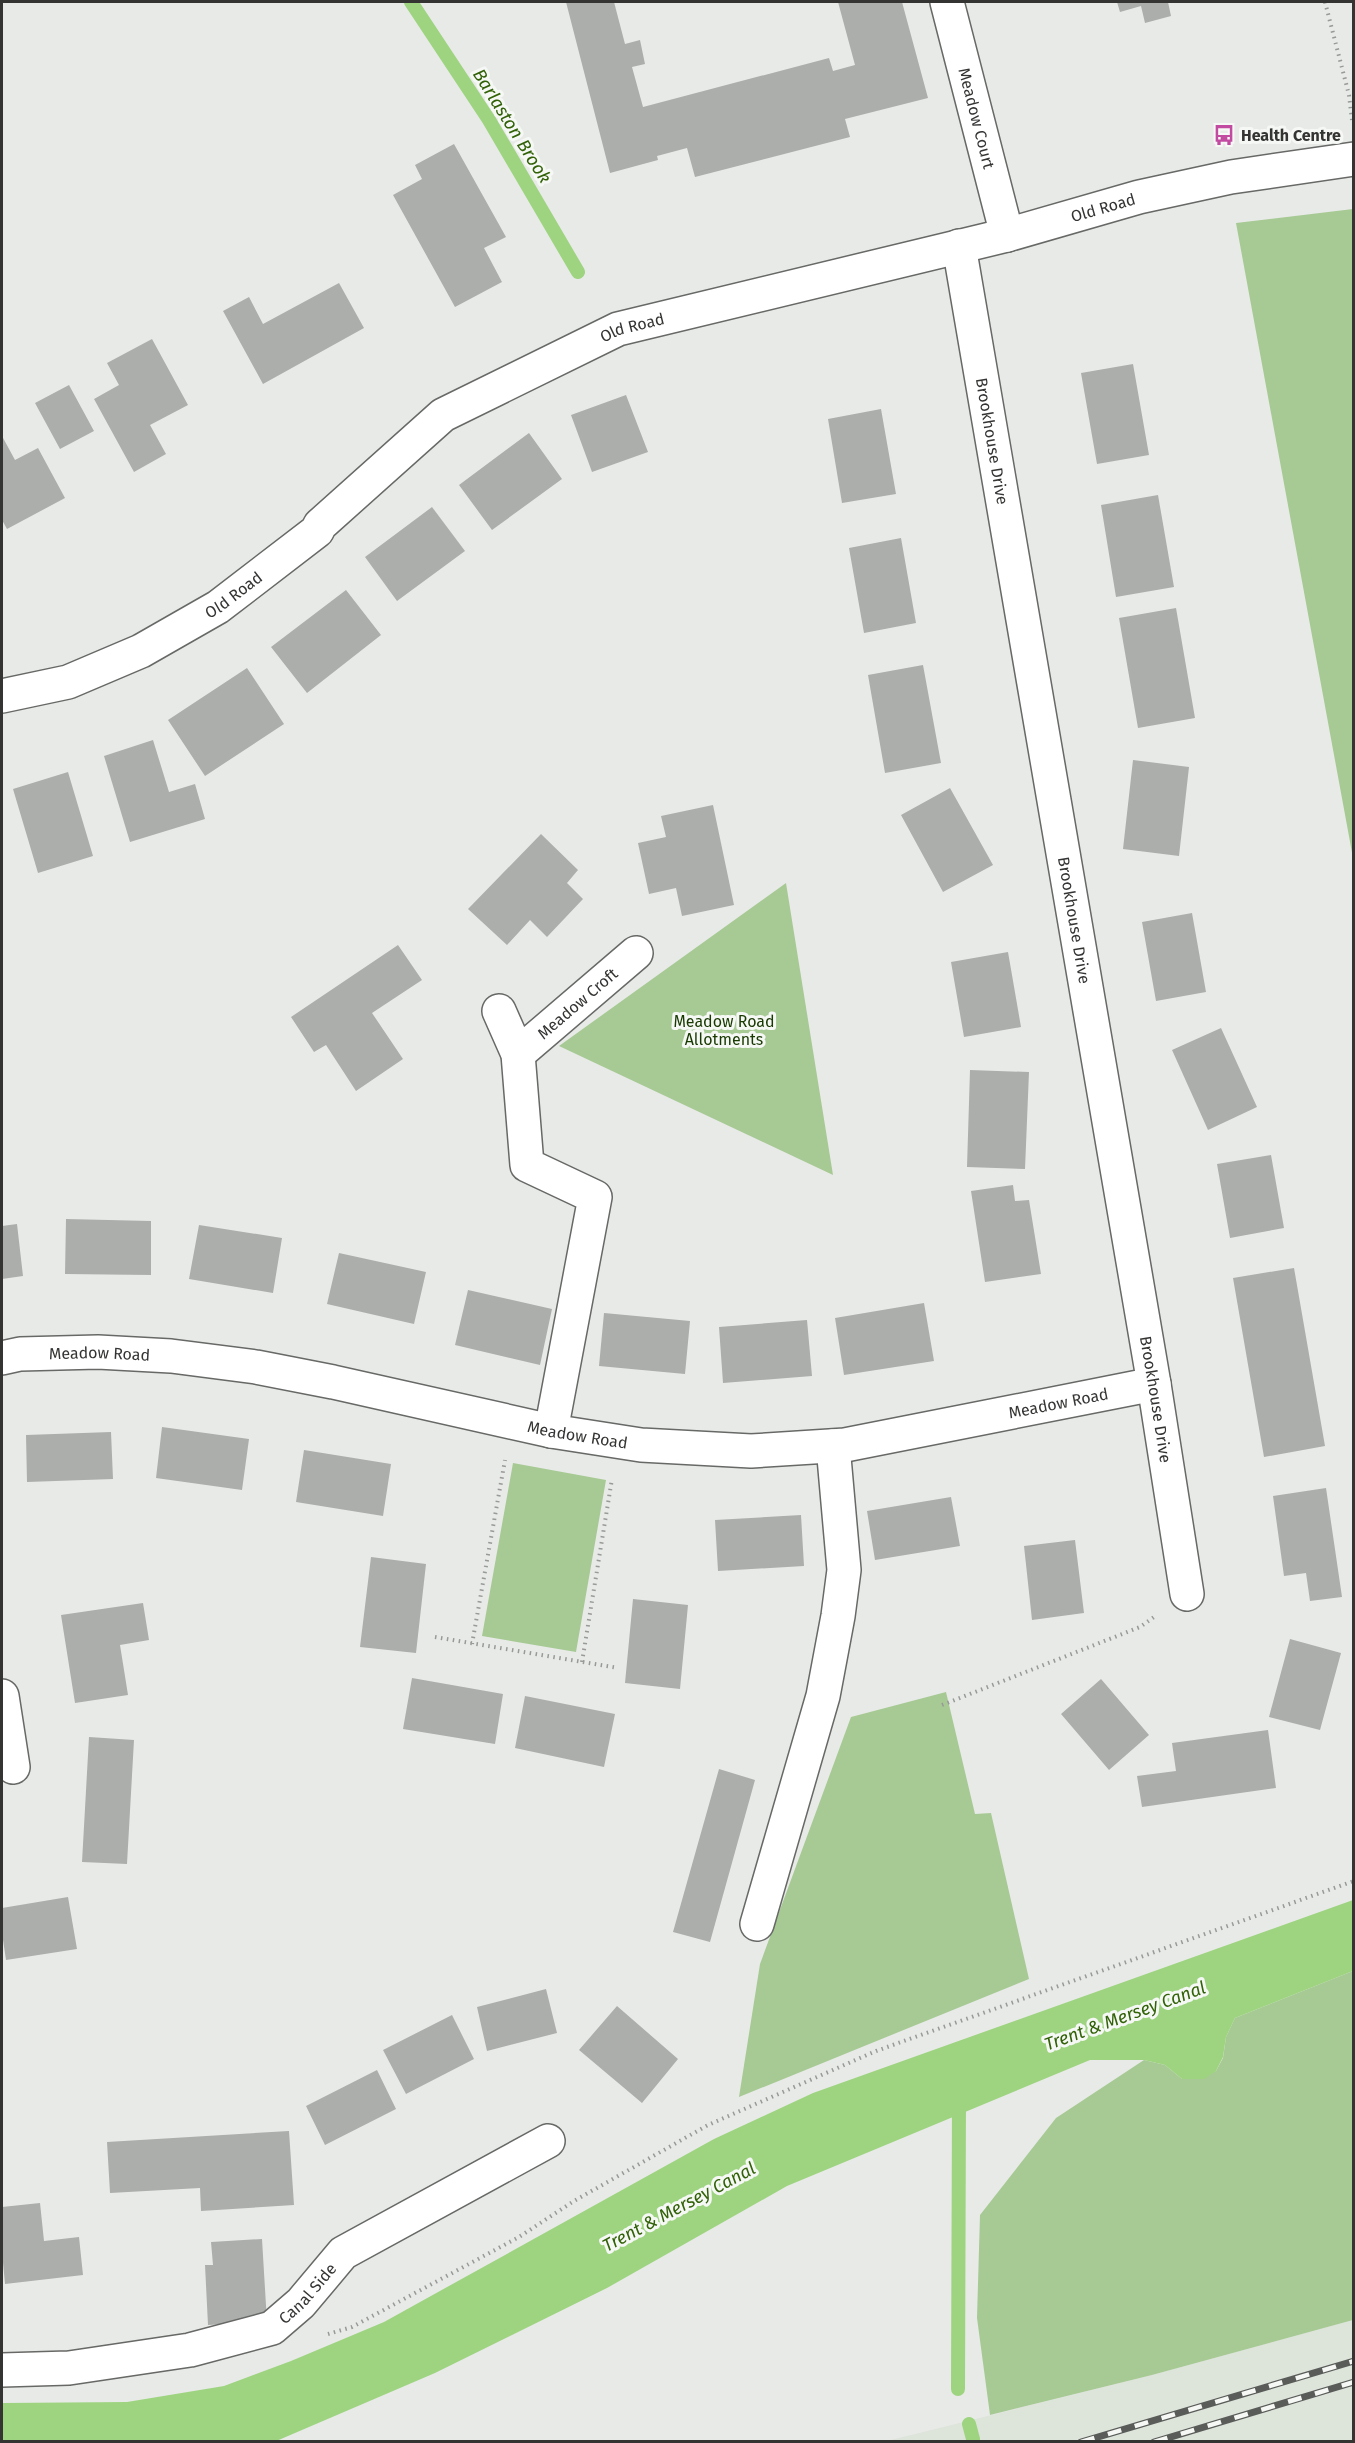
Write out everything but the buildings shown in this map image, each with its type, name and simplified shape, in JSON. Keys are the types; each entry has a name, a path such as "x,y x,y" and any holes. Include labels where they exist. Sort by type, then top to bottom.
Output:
{"street":[{"name":"Meadow Court","path":"947,2 1007,235"},
{"name":"Old Road","path":"2,696 68,682 141,651 218,607 317,531 320,525 444,415 618,329 1007,235 1139,197 1231,177 1353,159"},
{"name":"Brookhouse Drive","path":"959,246 1154,1384 1187,1594"},
{"name":"Meadow Croft","path":"518,1054 636,953"},
{"path":"499,1011 518,1054 527,1165 595,1197 551,1431"},
{"name":"Meadow Road","path":"2,1358 20,1354 98,1352 192,1359 311,1377 551,1431 642,1445 751,1451 833,1446 1154,1384"},
{"path":"757,1924 823,1696 837,1616 844,1570 833,1446"},
{"path":"2,1696 13,1767"},
{"name":"Canal Side","path":"2,2370 69,2368 190,2350 272,2328 301,2303 343,2253 548,2141"}],"path":[{"path":"1325,2 1348,95 1353,128"},
{"path":"472,1644 512,1421"},
{"path":"582,1662 619,1442"},
{"path":"942,1705 1140,1627 1187,1594"},
{"path":"435,1637 618,1668"},
{"path":"319,2337 352,2327 519,2237 574,2201 708,2125 876,2050 1353,1881"}],"shaded area":[{"path":"1353,2320 1353,2441 883,2442 1152,2375"}],"green space":[{"path":"1354,209 1353,858 1236,223"},
{"name":"Meadow Road Allotments","path":"786,883 833,1175 559,1046"},
{"path":"513,1463 606,1480 576,1652 482,1636"},
{"path":"946,1692 975,1814 991,1813 1029,1979 739,2097 760,1964 851,1717"},
{"path":"1353,1971 1353,2320 1152,2375 990,2415 977,2318 980,2215 1056,2118 1144,2060 1165,2065 1182,2079 1216,2071 1223,2058 1226,2037 1235,2018"}],"water":[{"name":"Trent & Mersey Canal","path":"1353,1900 1353,1971 1235,2018 1226,2037 1223,2057 1216,2071 1204,2079 1182,2079 1165,2065 1144,2060 1090,2060 787,2186 607,2288 435,2373 274,2442 2,2441 2,2403 127,2402 224,2386 384,2322 714,2139 813,2093"}],"waterway":[{"name":"Barlaston Brook","path":"411,2 489,120 578,272"},
{"path":"958,2389 959,2098"},
{"path":"969,2424 973,2439"}],"railway":[{"path":"1081,2442 1354,2361"},
{"path":"1154,2442 1354,2382"}],"place":[{"name":"Health Centre","path":"1224,135"}]}
